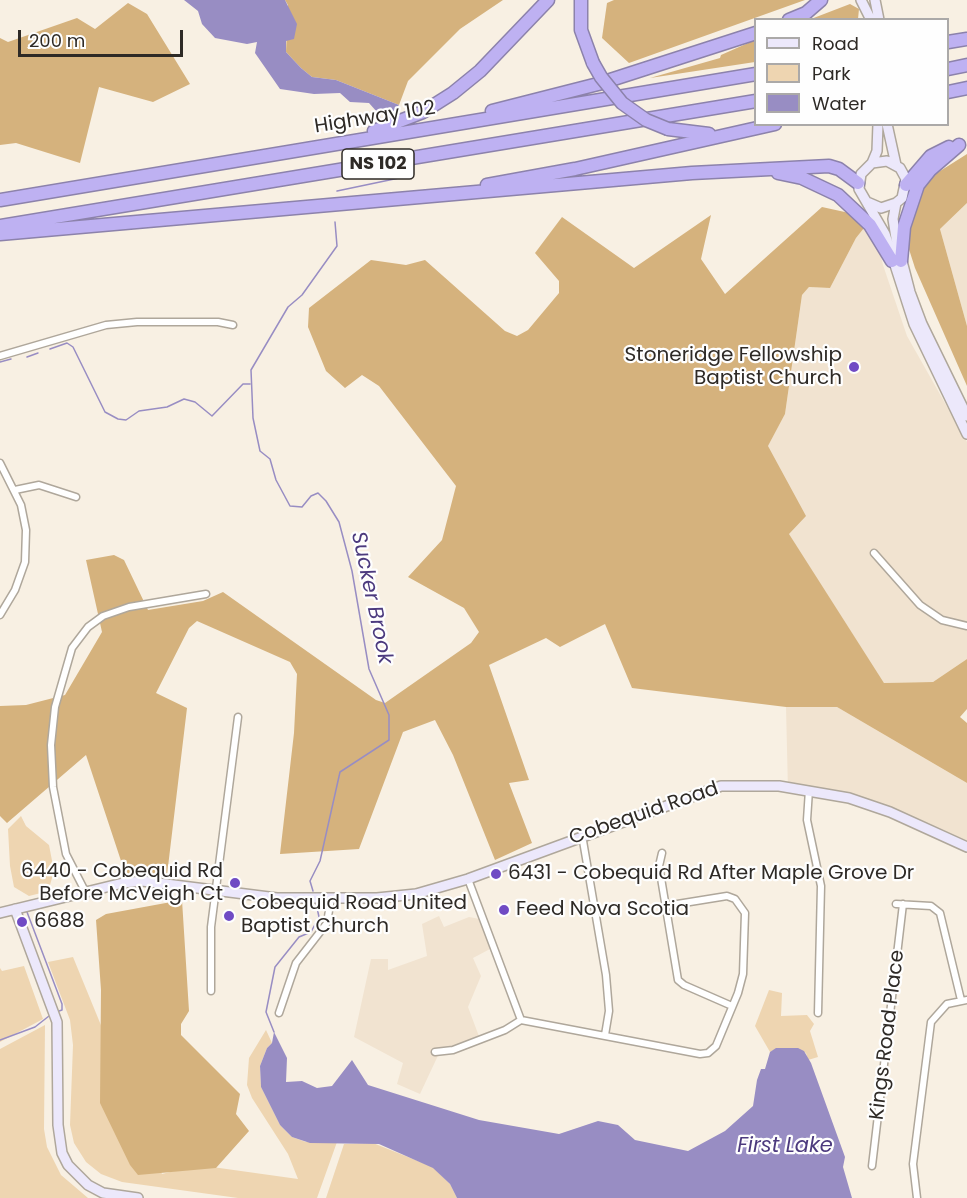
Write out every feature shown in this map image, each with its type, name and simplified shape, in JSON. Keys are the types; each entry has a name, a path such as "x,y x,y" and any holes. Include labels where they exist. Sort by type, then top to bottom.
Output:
{"highway":[{"path":"340,143 399,123 453,93 480,71 548,0"},
{"path":"581,0 581,30 593,63 622,103 645,120 668,129 711,134 758,128"},
{"path":"794,18 806,13 821,0"},
{"path":"416,131 598,84 754,34"},
{"path":"949,42 967,39"},
{"path":"949,69 967,65"},
{"name":"Highway 102","path":"0,200 754,74"},
{"path":"949,92 967,88"},
{"name":"NS 102","path":"0,226 754,101"},
{"path":"397,201 575,169 766,126"},
{"path":"906,185 931,156 963,143"},
{"path":"896,261 918,185 930,170 963,143"},
{"path":"0,234 397,201 692,173 829,166 839,169 858,183"},
{"path":"766,169 802,178 838,195 870,225 896,261"}],"main road":[{"path":"861,0 870,18"},
{"path":"875,0 879,18"},
{"path":"878,126 877,151 872,163 861,174 858,183 885,234 921,324 967,416"},
{"path":"867,202 881,208 896,203 902,198 906,185 904,175 896,165 887,126"},
{"path":"872,163 887,161 896,165"},
{"path":"896,203 894,225 896,261 914,324 967,434"},
{"name":"Cobequid Road","path":"0,913 85,891 142,881 277,898 390,897 416,894 468,879 582,835 721,786 759,785 809,790 849,798 890,812 967,847"},
{"path":"15,909 57,1022 58,1125 62,1153 68,1165 88,1185 103,1193 138,1198"}],"street":[{"path":"0,356 105,325 137,322 218,322 233,325"},
{"path":"0,463 21,505 26,530 25,562 15,591 0,615"},
{"path":"15,490 39,485 76,497"},
{"path":"874,553 920,605 942,620 967,626"},
{"path":"85,891 66,854 53,787 51,745 56,708 72,648 88,627 103,615 129,607 206,594"},
{"path":"211,991 211,927 238,717"},
{"path":"809,790 807,820 821,886 818,1013"},
{"path":"582,835 606,975 609,1011 605,1035"},
{"path":"662,853 659,866 678,980 684,985 732,1006"},
{"path":"468,879 519,1017"},
{"path":"519,1017 703,1054 716,1046 742,974 746,920 741,905 735,899 720,896 665,906"},
{"path":"279,1013 296,963 327,923 331,898"},
{"name":"Kings Road Place","path":"872,1166 899,904 931,906 940,913 964,1000"},
{"path":"917,1198 913,1164 929,1030 931,1022 940,1009 964,1000"},
{"path":"435,1052 453,1050 505,1030 519,1017"}],"shaded area":[{"path":"285,0 503,0 460,29 408,81 399,105 336,80 312,77 301,68 286,52 288,5"},
{"path":"614,0 805,0 629,63 602,38 607,3"},
{"path":"128,3 147,14 190,84 153,102 99,87 80,163 16,143 0,145 0,38 8,42 77,18 95,29"},
{"path":"850,4 859,9 858,18 814,18"},
{"path":"754,40 754,62 650,78 720,58 721,55"},
{"path":"967,154 967,203 940,229 967,326 967,386 915,268 907,243 918,185"},
{"path":"967,203 967,326 940,229"},
{"path":"822,207 872,218 856,238 830,288 809,287 802,295 785,414 768,446 806,516 789,534 884,683 933,682 967,659 967,709 960,717 967,723 967,783 837,707 786,707 632,688 605,624 560,647 546,638 489,665 529,780 509,783 532,843 495,860 453,755 435,720 403,732 359,849 280,854 294,733 297,674 290,662 197,621 189,628 156,693 187,708 167,875 163,877 126,876 86,755 7,823 0,816 0,706 26,705 65,695 102,632 86,560 114,555 124,560 148,610 203,601 223,592 376,700 385,703 471,643 479,632 464,608 408,577 442,540 456,486 379,386 362,375 345,388 326,371 308,327 309,308 371,260 406,265 425,260 505,331 517,336 528,330 559,293 559,281 535,253 562,217 634,268 711,215 701,259 725,294"},
{"path":"872,218 883,265 907,336 967,442 967,659 933,682 884,683 788,534 768,446 785,414 802,295 809,287 830,288 856,238"},
{"path":"786,707 837,707 967,783 967,846 885,811 788,791"},
{"path":"182,900 189,1011 181,1024 181,1035 240,1094 236,1114 249,1131 216,1168 138,1175 130,1165 100,1103 101,990 96,920 106,914"},
{"path":"439,916 444,927 469,917 480,919 490,949 473,958 481,976 468,1007 480,1039 456,1048 442,1047 420,1094 397,1084 403,1063 354,1037 371,959 388,959 388,970 427,956 422,924"}],"green space":[{"path":"21,816 26,826 49,845 54,871 50,885 41,893 29,896 14,887 10,866 8,829"},
{"path":"73,957 162,1174 198,1165 298,1179 288,1154 252,1098 247,1085 249,1058 266,1030 272,1043 267,1048 260,1066 261,1087 280,1125 292,1137 306,1142 337,1142 317,1198 238,1198 122,1182 101,1174 86,1162 74,1143 70,1125 73,1045 70,1020 48,962"},
{"path":"24,966 43,1019 0,1042 0,968 2,971"},
{"path":"769,990 782,993 781,1016 807,1015 814,1024 810,1031 818,1057 808,1060 806,1053 795,1048 779,1048 770,1052 755,1026"},
{"path":"45,1025 44,1129 47,1147 61,1175 88,1198 0,1198 0,1049"},
{"path":"373,1143 433,1167 450,1184 457,1198 326,1198 344,1144"}],"water":[{"path":"184,0 285,0 297,24 294,39 286,41 286,52 301,68 312,77 336,80 399,105 389,116 377,112 369,103 350,102 340,93 314,94 280,89 255,53 257,42 247,44 215,38 202,24 198,11"},
{"name":"First Lake","path":"274,1032 287,1058 286,1082 302,1081 317,1088 332,1086 352,1060 368,1085 479,1120 559,1134 598,1121 618,1125 635,1140 688,1151 725,1131 753,1106 757,1080 761,1069 765,1069 770,1052 776,1048 798,1048 804,1051 811,1063 845,1157 843,1167 852,1198 457,1198 450,1184 433,1168 379,1144 310,1143 292,1137 280,1125 261,1087 260,1066 267,1048 272,1043"}],"waterway":[{"name":"Sucker Brook","path":"377,112 382,121"},
{"name":"Sucker Brook","path":"337,191 399,178 403,174 401,169"},
{"name":"Sucker Brook","path":"313,891 310,881 320,861 340,772 389,740 389,715 369,669 352,571 339,522 318,493 311,496 302,507 290,506 276,480 270,459 260,451 253,418 251,370 288,307 302,295 337,246 335,222"},
{"path":"50,349 67,343 73,347 105,412 118,419 126,420 139,411 167,407 184,399 195,402 212,416 243,384 250,384"},
{"path":"27,357 38,353"},
{"path":"0,362 11,359"},
{"name":"Sucker Brook","path":"274,1032 266,1012 275,967 299,937 311,932 319,917 316,903"},
{"path":"27,912 62,1004 62,1010 59,1011"},
{"path":"0,1040 35,1027 49,1016"}],"place":[{"name":"Stoneridge Fellowship Baptist Church","path":"854,367"},
{"name":"6431 - Cobequid Rd After Maple Grove Dr","path":"496,874"},
{"name":"6440 - Cobequid Rd Before McVeigh Ct","path":"235,883"},
{"name":"Feed Nova Scotia","path":"504,910"},
{"name":"Cobequid Road United Baptist Church","path":"229,916"},
{"name":"6688","path":"22,922"}]}
